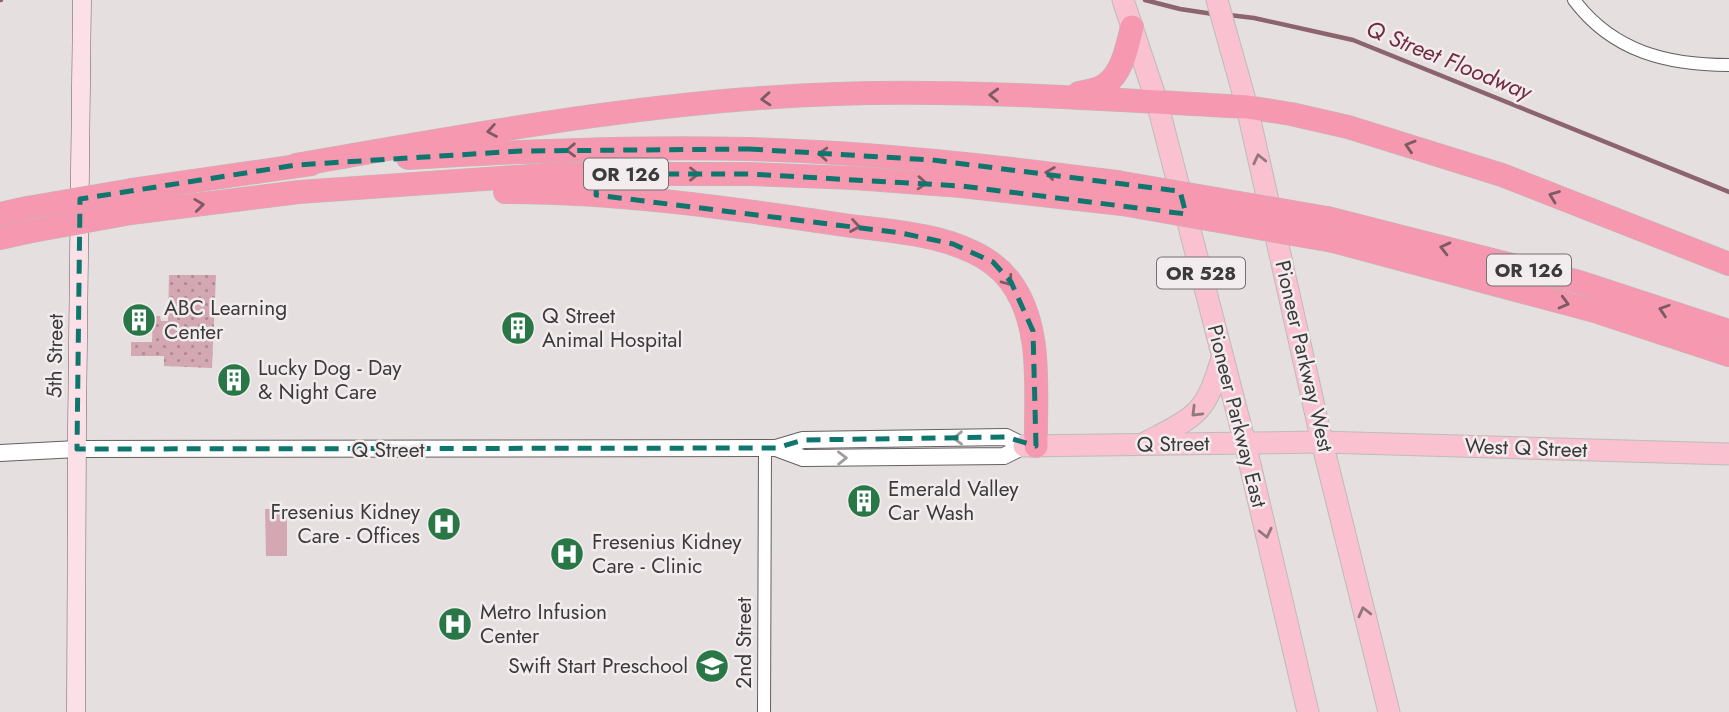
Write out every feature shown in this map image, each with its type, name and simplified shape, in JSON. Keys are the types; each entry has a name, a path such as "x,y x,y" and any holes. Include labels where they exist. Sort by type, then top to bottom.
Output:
{"highway":[{"path":"1062,98 1104,86 1112,78 1122,59 1132,27"},
{"path":"296,164 523,125 677,106 834,94 941,93 1247,107 1348,127 1502,175 1729,264"},
{"name":"OR 126","path":"0,214 296,164 521,151 749,149 932,160 1120,193 1333,241 1598,312 1729,355"},
{"name":"OR 126","path":"0,238 131,214 299,192 558,174 749,174 854,178 961,186 1223,198 1327,218 1579,282 1729,331"},
{"path":"299,192 561,192 756,211 901,233 953,244 993,262 1011,282 1024,306 1033,331 1030,446"}],"main road":[{"name":"5th Street","path":"76,712 82,0"},
{"name":"Pioneer Parkway East","path":"1123,0 1157,102 1223,356 1308,712"},
{"name":"Pioneer Parkway West","path":"1217,0 1247,107 1322,442 1389,712"},
{"path":"1142,444 1187,421 1203,406 1212,392 1223,356"},
{"name":"Q Street","path":"1030,446 1322,442"},
{"name":"West Q Street","path":"1322,442 1729,454"}],"street":[{"path":"1574,0 1601,28 1643,53 1687,64 1729,65"},
{"name":"Q Street","path":"0,453 77,449 770,448 803,440 1006,437 1030,446"},
{"name":"2nd Street","path":"764,712 770,448"}],"highlighted area":[{"path":"749,149 932,160 1180,191 1186,214 961,186 749,174 597,174 596,195 901,233 953,244 993,262 1011,282 1033,331 1036,446 1006,437 803,440 776,448 77,449 80,199 296,165 521,151"}],"shaded area":[{"path":"169,275 216,275 212,368 164,366 164,356 131,356 131,342 152,342 153,316 160,316 161,321 168,321"},
{"path":"265,509 287,509 287,556 266,556"}],"waterway":[{"name":"Q Street Floodway","path":"1145,0 1213,14"},
{"name":"Q Street Floodway","path":"1229,15 1353,40 1729,192"}],"place":[{"name":"ABC Learning Center","path":"139,320"},
{"name":"Q Street Animal Hospital","path":"518,328"},
{"name":"Lucky Dog - Day & Night Care","path":"234,380"},
{"name":"Emerald Valley Car Wash","path":"864,501"},
{"name":"Fresenius Kidney Care - Offices","path":"444,524"},
{"name":"Fresenius Kidney Care - Clinic","path":"567,554"},
{"name":"Metro Infusion Center","path":"455,624"},
{"name":"Swift Start Preschool","path":"712,666"}]}
